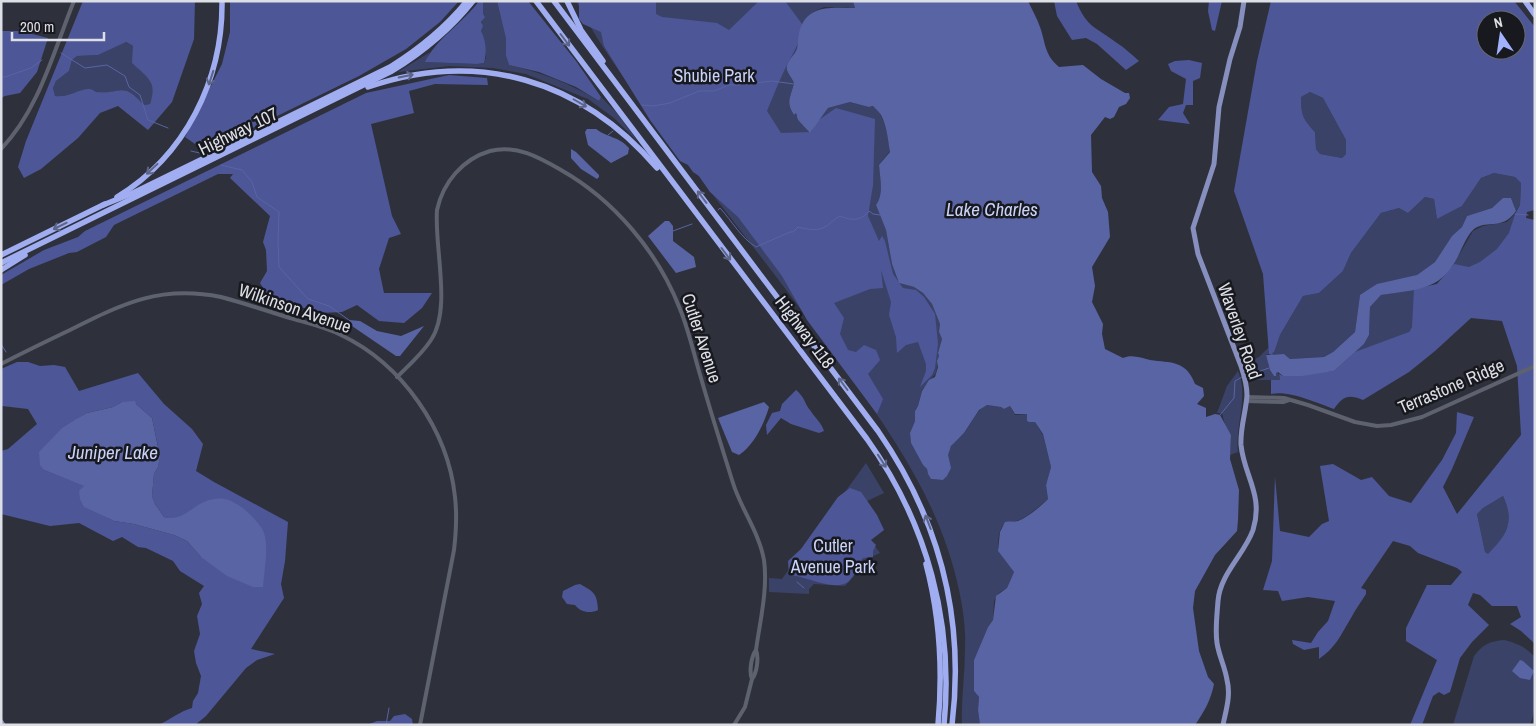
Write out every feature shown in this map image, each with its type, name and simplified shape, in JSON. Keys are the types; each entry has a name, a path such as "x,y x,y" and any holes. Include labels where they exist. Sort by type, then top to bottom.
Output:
{"highway":[{"name":"Highway 107","path":"1,255 104,205 133,186 151,171 174,147 191,122 206,93 215,65 221,35 222,1"},
{"path":"104,205 390,67 407,57 438,32 467,1"},
{"name":"Highway 107","path":"1,263 392,71 424,49 453,24 472,1"},
{"name":"Highway 118","path":"536,1 877,453 896,484 913,518 930,566 941,615 946,665 944,725"},
{"name":"Highway 118","path":"554,1 878,431 911,485 924,514 947,578 956,627 958,678 953,725"},
{"path":"567,1 581,30 639,115"},
{"path":"1525,1 1535,15"},
{"path":"342,96 399,78 441,71 492,73 540,84 585,105 601,115 630,139 674,187 714,237"},
{"path":"1,270 48,240"},
{"path":"913,518 930,583 938,629 941,665 938,725"}],"main road":[{"name":"Waverley Road","path":"1222,725 1229,692 1216,641 1218,596 1223,582 1251,534 1256,514 1254,487 1243,455 1241,442 1246,399 1245,380 1198,254 1193,228 1214,164 1217,148 1219,107 1230,59 1240,27 1244,1"}],"street":[{"path":"1,149 21,124 34,102 74,1"},
{"name":"Cutler Avenue","path":"398,377 424,350 438,327 441,302 437,210 441,196 450,178 462,166 490,151 516,150 532,154 594,192 623,220 657,264 681,309 733,486 762,553 764,582 756,650 753,654 750,676 752,679 745,707 734,725"},
{"name":"Wilkinson Avenue","path":"1,364 122,305 156,295 194,293 236,301 335,332 370,352 398,377 423,410 439,437 450,471 456,505 455,538 451,566 420,725"},
{"name":"Terrastone Ridge","path":"1246,399 1277,402 1289,400 1360,423 1377,426 1391,425 1422,417 1535,366"}],"green space":[{"path":"83,1 195,1 194,39 172,102 148,130 118,106 100,113 78,138 41,169 24,178 18,167 26,141","holes":["126,42 133,46 132,63 150,80 152,85 153,90 150,104 144,105 131,93 122,90 97,92 86,89 65,96 55,96 53,88 56,81 69,71 72,60 77,56 98,55"]},
{"path":"230,1 459,1 440,22 406,49 359,76 205,151 185,137 222,64 230,32"},
{"path":"479,1 483,1 483,14 485,17 481,22 483,26 481,31 486,47 484,63 425,62 436,46"},
{"path":"483,1 497,1 506,39 506,56 509,65 556,79 599,101 601,97 617,113 638,142 614,118 588,99 526,74 493,68 449,66 398,72 430,52 426,62 484,63 486,57 481,31"},
{"path":"497,1 528,1 576,61 601,97 599,101 576,87 539,72 509,65 506,56 506,39"},
{"name":"Shubie Park","path":"576,1 853,1 856,7 854,8 824,7 815,11 802,24 797,50 792,57 787,71 794,83 789,103 791,111 794,115 796,113 796,116 798,115 798,120 810,133 828,108 850,102 874,106 880,113 885,125 890,151 879,165 881,191 876,205 886,230 892,264 899,283 914,287 923,293 932,304 940,324 939,332 942,339 938,353 936,373 922,390 918,406 915,410 915,421 910,433 911,443 931,479 943,480 949,472 948,455 950,448 964,433 980,410 987,405 1004,409 1010,406 1015,415 1027,414 1027,421 1035,422 1043,435 1051,467 1046,485 1048,499 1023,518 1005,524 1000,532 998,551 1014,572 1007,588 999,593 994,601 993,620 988,627 974,660 974,691 979,697 980,725 962,725 965,642 964,619 960,597 951,559 941,530 915,476 900,450 848,373 621,73"},
{"name":"Shubie Park","path":"579,1 656,1 656,14 662,17 717,23 729,30 759,1 785,1 802,24 802,29 798,44 767,111 781,133 811,132 816,122 836,108 875,119 873,185 868,216 879,241 882,236 885,241 893,274 903,288 916,290 924,297 935,314 938,344 935,368 932,375 920,387 926,371 926,364 918,342 906,345 897,353 896,337 889,315 891,302 881,270 883,288 870,289 834,303 844,318 840,334 848,350 856,352 864,345 876,350 880,360 868,374 883,399 877,414 807,320 782,276 738,217 710,192 699,176 688,165 680,161 650,120 604,46 601,32 583,24 579,19"},
{"path":"1054,1 1076,1 1088,22 1139,61 1126,70 1097,44 1086,38 1072,40 1057,16"},
{"path":"1209,1 1222,1 1215,31 1212,30 1208,11"},
{"path":"1271,1 1514,1 1521,10 1476,10 1476,60 1526,60 1526,16 1535,27 1535,210 1527,212 1526,218 1535,220 1535,644 1510,624 1521,617 1517,606 1492,606 1480,595 1473,593 1468,605 1489,625 1472,642 1460,658 1450,692 1444,695 1439,692 1433,696 1422,725 1410,725 1437,660 1406,641 1406,628 1427,585 1451,585 1462,572 1457,568 1418,553 1410,546 1393,541 1361,588 1366,590 1366,594 1341,635 1330,650 1319,659 1319,647 1304,650 1293,644 1292,640 1311,643 1328,621 1335,601 1308,597 1282,601 1278,591 1263,590 1272,561 1275,477 1280,531 1309,537 1322,524 1329,521 1320,466 1333,464 1361,480 1372,477 1389,496 1411,503 1442,460 1456,433 1457,412 1474,417 1443,487 1457,514 1521,435 1517,366 1502,321 1471,318 1409,372 1363,400 1346,397 1334,409 1294,395 1271,394 1271,380 1280,380 1279,374 1283,376 1334,371 1355,352 1409,332 1412,327 1414,289 1437,284 1454,264 1469,267 1480,262 1497,249 1509,233 1520,205 1521,183 1515,177 1494,173 1481,178 1462,206 1437,219 1434,199 1425,197 1408,213 1399,208 1381,213 1351,253 1343,271 1319,293 1303,296 1280,335 1272,353 1273,355 1269,354 1263,274 1234,191 1257,61","holes":["1310,92 1323,98 1346,140 1346,154 1342,158 1320,154 1316,149 1315,132 1308,124 1301,108 1301,97","1503,496 1507,505 1509,521 1500,541 1488,554 1485,552 1477,514 1483,508"]},
{"path":"1,31 20,31 48,38 37,72 20,93 1,98"},
{"path":"125,42 133,46 150,80 154,92 150,104 144,105 131,93 122,90 98,92 86,89 55,97 53,88 56,81 69,71 72,60 77,56 98,55"},
{"path":"1189,60 1202,63 1200,78 1193,81 1193,105 1186,105 1183,113 1190,124 1158,120 1169,107 1183,104 1186,79 1171,71 1168,64 1175,61"},
{"path":"449,75 487,78 488,85 435,84 409,91 414,113 371,124 392,216 401,234 389,238 379,269 384,293 432,293 422,308 404,323 379,321 357,305 342,312 319,313 268,296 260,283 267,271 266,250 263,242 270,216 230,178 233,174 218,174 114,225 106,237 77,252 69,253 29,269 1,285 1,275 44,250 78,237 85,231 366,93"},
{"path":"1310,92 1323,98 1346,140 1346,154 1342,158 1320,154 1316,149 1315,132 1305,120 1301,108 1301,97"},
{"path":"1494,173 1515,177 1521,183 1520,205 1516,211 1511,198 1504,198 1492,208 1467,216 1462,227 1452,236 1435,262 1417,275 1360,295 1355,332 1333,352 1324,357 1290,359 1284,354 1267,354 1270,370 1274,376 1278,372 1280,380 1251,380 1245,363 1259,357 1273,343 1274,349 1303,296 1319,293 1343,271 1351,253 1381,213 1399,208 1408,213 1425,197 1434,199 1437,219 1462,206 1481,178"},
{"path":"1515,214 1507,243 1412,327 1409,332 1334,371 1364,344 1369,335 1370,307 1381,295 1437,284 1452,267 1473,231 1483,226 1507,222"},
{"path":"17,362 28,362 40,366 54,365 65,367 79,391 138,373 164,404 192,429 203,444 196,471 288,522 281,584 284,598 251,649 275,654 257,660 246,668 206,716 195,725 158,725 192,708 193,701 198,693 201,676 194,651 200,634 197,616 202,604 199,593 204,586 180,571 173,561 146,548 138,547 122,537 113,541 79,523 50,526 1,514 1,451 8,449 37,424 28,409 2,406 1,369","holes":["122,402 136,404 152,418 160,456 158,467 154,474 152,496 164,517 177,518 215,499 226,500 240,507 257,522 201,557 187,541 174,535 134,524 114,521 85,507 85,486 44,470 63,427 87,413 113,407"]},
{"path":"1238,371 1241,381 1242,401 1238,432 1238,452 1230,455 1231,435 1225,425 1222,413 1217,413 1227,386"},
{"path":"796,390 824,431 819,433 791,424 781,418 767,435 766,425 772,413 780,411 782,404"},
{"name":"Cutler Avenue Park","path":"866,463 884,493 859,505 857,522 880,553 860,562 854,576 845,586 814,584 809,589 809,594 769,592 769,578 782,579"},
{"name":"Cutler Avenue Park","path":"850,488 861,492 877,515 884,530 871,540 876,545 873,557 863,558 849,581 843,584 828,584 789,575 788,561 801,549 838,497"},
{"path":"1503,496 1507,505 1509,521 1500,541 1488,555 1485,552 1477,514 1483,508"},
{"path":"580,584 594,594 598,610 592,612 582,611 575,605 567,604 562,597 563,591"},
{"path":"1504,640 1521,646 1535,657 1535,709 1530,725 1453,725 1474,656 1487,644"},
{"path":"405,714 412,719 413,725 367,725 377,721 390,721 394,716"}],"water":[{"name":"Lake Charles","path":"853,1 1028,1 1039,24 1046,49 1059,67 1083,65 1101,79 1125,93 1129,93 1130,98 1126,104 1119,107 1114,117 1110,119 1105,117 1091,135 1092,172 1101,186 1102,198 1108,212 1110,237 1092,267 1095,286 1092,302 1103,324 1102,334 1105,349 1123,358 1133,356 1177,364 1187,371 1195,384 1203,388 1204,396 1197,404 1206,408 1206,417 1215,414 1220,415 1231,435 1230,459 1239,490 1237,531 1215,555 1195,591 1193,608 1199,651 1208,677 1214,684 1207,706 1195,725 980,725 979,697 974,691 974,660 988,627 993,620 996,596 1007,588 1014,572 998,551 1000,532 1005,522 1022,519 1034,512 1048,499 1046,485 1051,467 1043,434 1035,422 1027,421 1027,414 1015,414 1010,406 1004,409 987,405 979,410 964,433 951,446 948,455 951,468 943,480 931,479 911,443 910,433 915,421 915,411 922,391 929,380 935,377 942,339 939,332 940,324 932,304 923,293 914,287 899,283 892,264 886,230 876,205 881,191 879,165 890,152 883,119 873,106 869,107 850,102 828,108 810,133 798,120 796,113 794,115 789,103 794,83 787,67 797,49 799,33 803,23 808,16 821,9 855,8"},
{"path":"587,129 596,129 621,141 629,148 628,154 611,163 588,145 585,132"},
{"path":"571,149 599,175 597,179 581,169 571,158"},
{"path":"1503,198 1511,198 1516,211 1505,221 1482,225 1472,231 1453,265 1439,280 1421,288 1381,295 1370,307 1369,335 1364,344 1334,371 1302,376 1283,376 1278,372 1274,376 1270,370 1266,355 1284,354 1290,359 1324,357 1333,352 1355,332 1360,295 1377,284 1417,275 1435,262 1452,236 1462,227 1467,216 1492,208"},
{"path":"665,221 669,221 673,226 673,241 694,257 696,267 676,273 648,236"},
{"path":"349,320 360,321 377,331 401,336 424,326 400,356 396,356 349,324"},
{"name":"Juniper Lake","path":"135,401 152,418 160,457 154,474 152,496 155,504 164,517 171,518 183,515 203,502 212,499 229,500 241,507 258,523 264,533 266,552 263,587 253,587 227,576 201,557 187,541 174,535 134,524 114,521 84,507 79,491 84,486 44,470 40,465 39,452 63,427 87,413 113,407 122,402"},
{"path":"764,402 769,407 754,440 739,455 732,452 718,418"},
{"path":"1520,660 1534,671 1530,680 1520,678 1512,671"}],"waterway":[{"path":"61,53 85,68 107,65 125,76 129,87 140,95 148,120 168,128"},
{"path":"1,77 31,68 42,60"},
{"path":"642,105 653,106 670,103 699,91 714,91 729,85 772,81 794,84"},
{"path":"608,135 613,131"},
{"path":"191,151 204,154"},
{"path":"221,165 242,170 252,182 257,197 279,212 279,267 308,299 329,306 349,320"},
{"path":"718,210 720,208 741,234 756,247 793,232 798,227 814,230 823,228 840,216 856,219 863,217 869,211 880,215"},
{"path":"1515,214 1528,215"},
{"path":"673,231 692,224"},
{"path":"1,344 6,352"},
{"path":"1246,376 1269,368"},
{"path":"1220,415 1234,398 1235,381 1242,377"},
{"path":"797,582 804,588"},
{"path":"386,725 389,708"}]}
